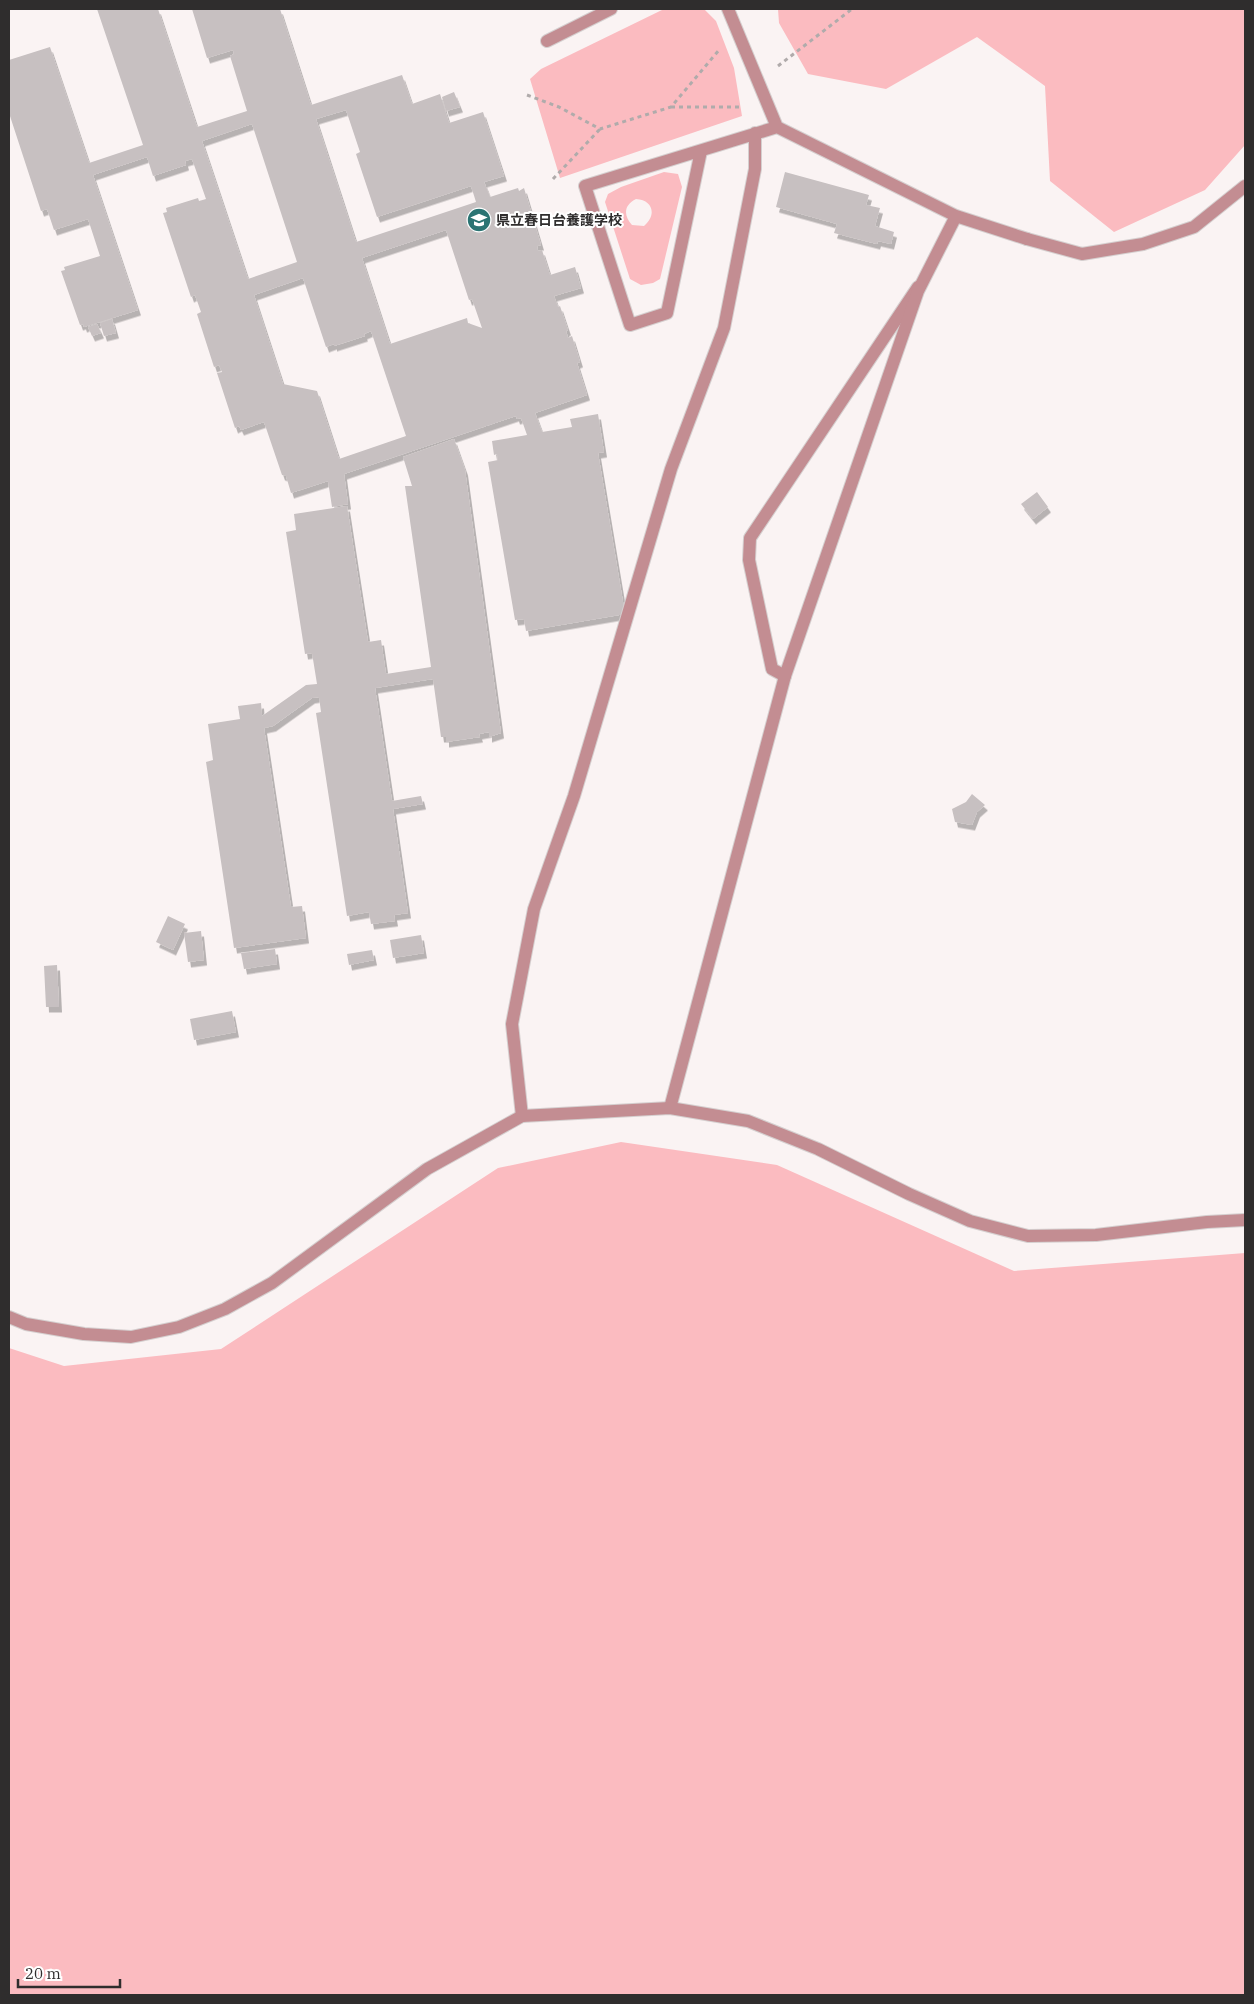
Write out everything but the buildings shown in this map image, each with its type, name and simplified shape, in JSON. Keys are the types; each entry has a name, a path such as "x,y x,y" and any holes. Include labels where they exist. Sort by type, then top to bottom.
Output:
{"street":[{"path":"548,41 611,9"},
{"path":"728,9 777,127"},
{"path":"701,150 667,313 630,325 585,186 701,150 756,133 777,127 956,216 1027,239 1082,254 1143,244 1194,228 1245,186"},
{"path":"522,1116 512,1024 534,908 574,796 671,469 724,328 755,169 756,133"},
{"path":"670,1108 784,676 918,291 956,216"},
{"path":"784,676 772,669 749,560 750,538 929,270"},
{"path":"9,1316 26,1324 84,1334 132,1336 179,1327 224,1309 272,1283 427,1169 522,1116 670,1108 748,1121 818,1149 909,1194 970,1221 1028,1236 1096,1235 1207,1222 1245,1220"}],"path":[{"path":"758,81 852,9"},
{"path":"670,108 713,60 736,27"},
{"path":"527,96 559,107 600,128"},
{"path":"553,179 600,128 670,108 720,106 770,108"}],"shaded area":[{"path":"664,9 704,9 716,21 734,68 742,116 560,178 530,79 541,69"},
{"path":"778,9 1245,9 1245,145 1205,190 1114,232 1050,181 1045,86 977,37 886,89 808,74 779,23"},
{"path":"664,172 678,174 682,187 660,279 653,283 641,285 630,279 605,202 608,194 621,187","holes":["636,199 642,200 649,205 652,213 651,217 644,226 632,225 627,218 627,207"]},
{"path":"621,1142 777,1165 1014,1271 1245,1253 1245,1995 9,1995 9,1348 64,1366 221,1349 498,1168"}],"place":[{"name":"県立春日台養護学校","path":"479,220"}]}
